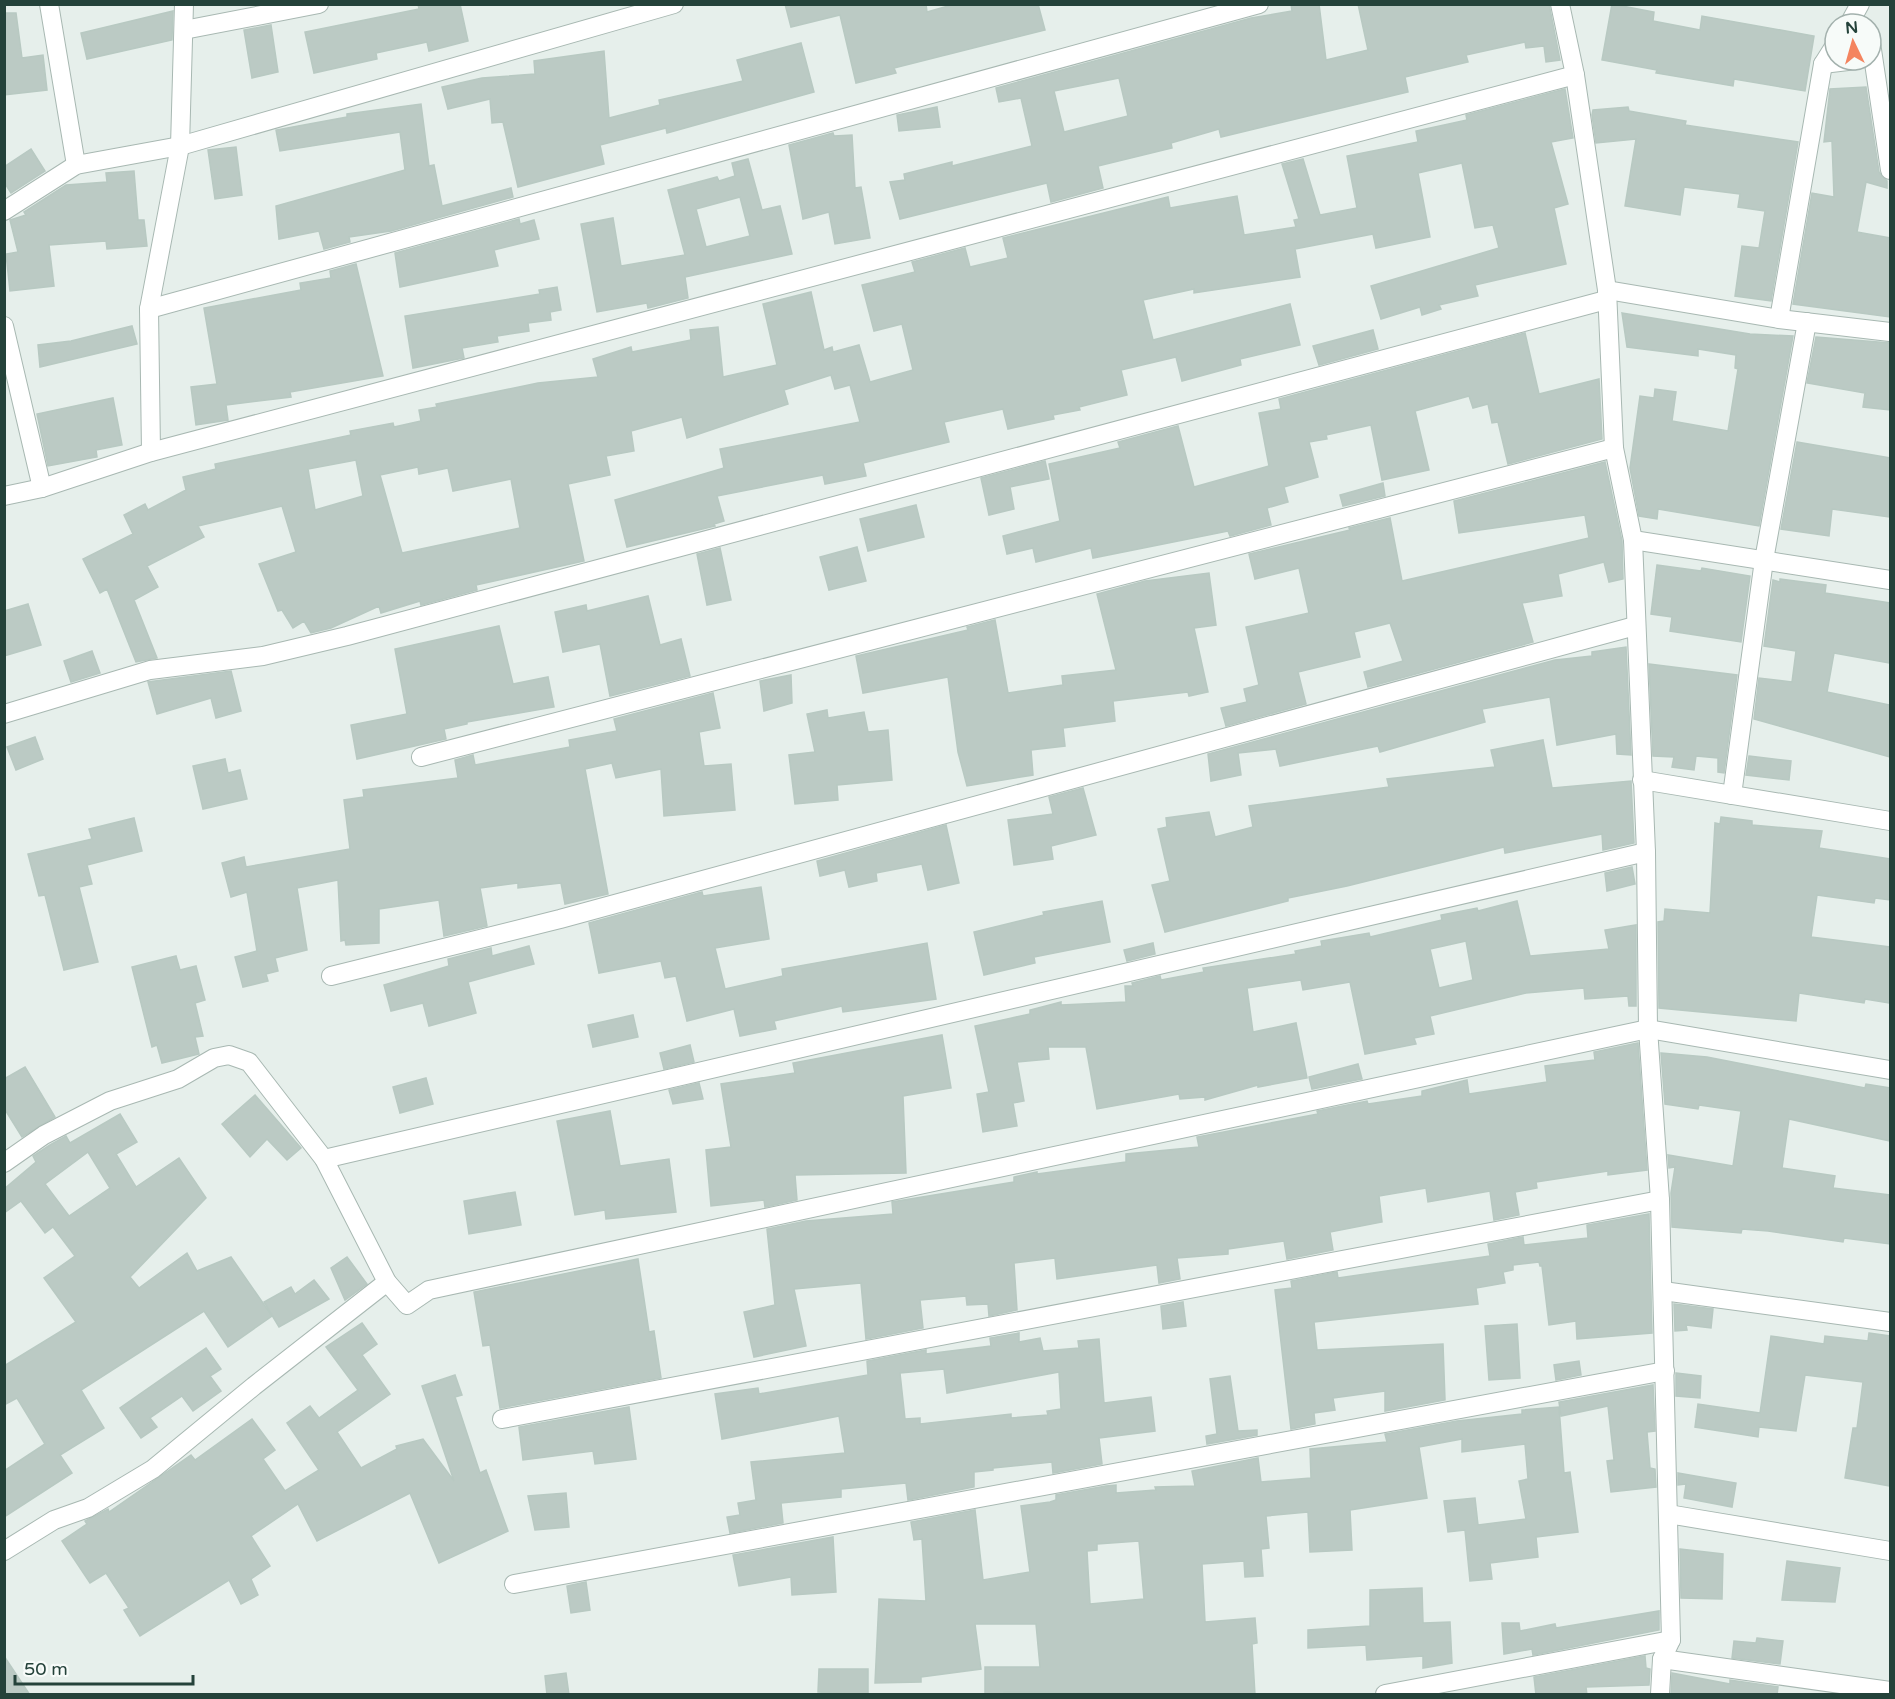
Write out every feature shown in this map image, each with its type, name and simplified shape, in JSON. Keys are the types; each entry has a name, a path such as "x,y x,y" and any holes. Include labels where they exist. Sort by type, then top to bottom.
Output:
{"street":[{"path":"49,4 76,165"},
{"path":"151,452 149,309 180,146 184,4"},
{"path":"184,30 319,4"},
{"path":"4,211 76,165 180,146 674,4"},
{"path":"149,309 1259,4"},
{"path":"1560,4 1575,75 1606,295 1614,448 1633,540 1646,852 1648,1029 1660,1200 1665,1371 1671,1640 1662,1659 1660,1695"},
{"path":"1779,319 1823,64"},
{"path":"1879,72 1890,171"},
{"path":"4,496 42,488 151,452 1575,75"},
{"path":"4,714 150,670 264,656 347,636 1606,295 1890,332"},
{"path":"1732,795 1764,560 1807,322"},
{"path":"4,326 42,488"},
{"path":"421,757 1614,448"},
{"path":"1633,540 1890,580"},
{"path":"331,976 560,920 1635,626"},
{"path":"1642,780 1890,821"},
{"path":"324,1159 1646,852"},
{"path":"4,1163 44,1135 110,1101 178,1079 214,1058 229,1055 249,1062 324,1159 387,1282 407,1305 429,1290 1648,1029 1890,1070"},
{"path":"502,1419 1660,1200"},
{"path":"4,1551 54,1520 88,1508 153,1469 387,1282"},
{"path":"1663,1291 1890,1322"},
{"path":"514,1584 1665,1371"},
{"path":"1668,1514 1890,1551"},
{"path":"1385,1695 1671,1640"},
{"path":"1662,1659 1890,1691"}],"building":[{"path":"418,4 460,4 468,41 429,51 427,42 376,53 377,59 314,73 305,32 419,9"},
{"path":"785,4 926,4 927,12 955,4 1038,4 1045,30 894,68 896,73 856,83 840,15 791,27"},
{"path":"1291,4 1319,4 1326,60 1368,50 1358,4 1549,4 1560,60 1546,62 1544,46 1526,48 1525,42 1466,55 1468,62 1405,77 1408,92 1221,137 1219,129 1171,143 1172,148 1098,166 1103,188 1051,202 1047,183 900,219 890,182 905,180 904,174 952,162 952,166 1032,146 1021,98 999,102 996,88 1251,18 1292,11","holes":["1119,78 1128,116 1064,132 1054,91"]},
{"path":"1612,4 1654,12 1653,21 1700,30 1702,16 1814,36 1805,91 1734,79 1733,86 1656,73 1657,70 1602,60"},
{"path":"173,11 172,40 87,59 81,33"},
{"path":"4,13 16,13 22,58 43,55 47,90 4,95"},
{"path":"271,25 278,72 252,78 244,30"},
{"path":"801,43 814,92 667,133 666,128 600,145 604,164 518,187 503,122 492,123 490,99 448,109 442,87 482,78 535,74 534,61 604,51 609,118 660,105 659,100 743,81 737,60"},
{"path":"1866,87 1879,172 1887,181 1887,188 1866,182 1857,232 1890,238 1890,317 1793,304 1812,193 1834,197 1832,141 1824,142 1830,89"},
{"path":"1565,89 1573,138 1551,142 1568,204 1554,208 1566,264 1475,285 1478,296 1439,305 1441,309 1422,315 1420,307 1381,319 1371,286 1499,248 1493,225 1475,228 1462,163 1418,173 1430,237 1376,248 1373,234 1295,249 1300,277 1194,293 1194,289 1143,300 1153,340 1290,304 1300,345 1240,359 1241,365 1182,381 1176,357 1121,370 1127,395 1079,407 1080,410 1053,415 1054,419 1008,429 1003,409 944,422 949,442 863,463 866,476 825,484 823,475 717,496 724,521 714,524 715,526 627,547 615,500 724,468 720,449 860,422 850,385 835,389 831,375 784,390 788,404 687,438 682,417 631,431 634,451 606,456 610,475 568,484 584,561 476,585 477,590 421,605 420,601 381,613 379,606 331,628 311,633 304,621 293,628 282,610 278,611 259,564 296,552 282,506 198,526 204,537 147,566 158,587 134,600 157,658 136,662 107,589 100,593 83,559 133,534 124,515 145,504 148,510 186,490 183,477 216,469 215,464 351,435 350,431 393,423 394,427 421,421 419,410 437,407 436,404 538,383 598,377 593,359 631,347 632,352 691,340 690,330 718,327 723,377 777,365 763,304 811,292 824,350 832,347 833,352 859,345 870,382 913,370 902,324 874,331 862,285 915,272 912,262 965,248 970,267 1008,258 1003,238 1168,197 1170,208 1237,196 1244,235 1296,227 1294,220 1299,219 1282,164 1303,159 1320,215 1357,208 1347,156 1418,142 1416,131 1467,120 1466,115","holes":["356,460 363,496 315,510 308,469","418,467 419,474 448,468 453,491 511,479 520,528 402,553 380,475"]},
{"path":"421,104 429,166 434,165 442,206 511,188 513,197 391,231 349,237 350,242 324,249 319,231 279,239 276,206 405,170 400,132 280,151 276,130 347,117 347,114"},
{"path":"937,107 940,127 899,131 897,115"},
{"path":"1628,107 1629,111 1686,121 1685,125 1798,142 1771,301 1735,296 1742,246 1759,248 1765,211 1738,207 1740,194 1684,187 1680,215 1625,206 1636,139 1596,143 1592,115 1593,110"},
{"path":"833,133 834,136 852,135 855,188 861,187 870,238 835,244 829,212 803,219 789,145"},
{"path":"236,147 242,195 215,199 208,150"},
{"path":"31,149 45,171 11,193 4,182 4,167"},
{"path":"748,159 762,210 780,206 792,254 685,277 688,298 648,308 647,303 597,312 581,224 613,218 621,266 685,255 668,190 717,177 719,181 735,176 732,163","holes":["740,197 750,236 706,247 696,209"]},
{"path":"134,171 138,220 144,220 147,246 107,249 106,241 49,245 54,286 10,291 6,254 18,252 10,220 26,215 24,212 66,185 107,182 106,173"},
{"path":"519,219 520,224 534,220 539,239 494,250 498,266 400,287 395,253"},
{"path":"356,264 383,376 290,392 291,397 226,405 228,420 196,425 191,387 217,384 204,308 301,290 300,283 331,278 330,271"},
{"path":"557,287 561,310 550,312 551,320 528,323 529,331 497,336 498,342 462,348 464,358 413,368 405,316 540,294 539,290"},
{"path":"1622,313 1750,334 1793,336 1759,526 1658,509 1657,519 1639,516 1630,468 1640,396 1654,398 1655,389 1676,392 1672,421 1728,431 1738,369 1735,368 1736,355 1698,349 1698,356 1627,347"},
{"path":"132,326 137,344 40,367 38,345 71,341"},
{"path":"1373,330 1378,349 1319,365 1313,346"},
{"path":"1525,333 1539,394 1599,379 1602,439 1508,464 1498,422 1492,423 1488,404 1473,408 1469,396 1415,411 1429,470 1382,480 1371,425 1326,435 1327,439 1309,442 1318,477 1284,487 1288,502 1267,508 1271,525 1230,536 1228,531 1093,558 1091,548 1036,562 1033,548 1007,554 1003,536 1060,521 1049,464 1120,448 1118,442 1178,426 1194,487 1269,466 1259,413 1281,409 1279,399"},
{"path":"1816,337 1890,343 1890,410 1863,407 1865,393 1807,383"},
{"path":"113,398 122,445 96,450 97,457 48,466 37,414"},
{"path":"1797,442 1890,458 1889,517 1832,509 1829,536 1781,529"},
{"path":"1045,461 1049,479 1010,487 1014,509 989,515 981,478"},
{"path":"1605,462 1622,541 1623,579 1609,582 1604,562 1558,574 1562,596 1522,603 1533,642 1368,687 1364,672 1403,661 1390,623 1354,632 1360,657 1298,672 1306,704 1226,726 1221,708 1247,702 1244,689 1259,685 1246,627 1309,613 1299,568 1255,579 1249,554 1390,518 1402,581 1589,538 1585,515 1459,533 1454,501"},
{"path":"1383,483 1385,496 1343,506 1340,495"},
{"path":"916,505 924,537 868,551 860,519"},
{"path":"857,547 866,581 829,590 820,557"},
{"path":"720,548 731,600 707,605 697,554"},
{"path":"1657,565 1701,571 1702,568 1750,576 1741,642 1670,631 1672,617 1651,614"},
{"path":"1209,573 1216,625 1194,628 1208,692 1189,696 1188,692 1113,701 1115,721 1063,728 1065,746 1031,750 1033,775 967,786 958,752 948,677 863,693 856,656 968,630 967,627 995,620 1008,693 1063,685 1062,676 1116,670 1097,594 1145,581"},
{"path":"1780,579 1826,585 1825,593 1890,603 1890,663 1834,653 1827,692 1890,705 1890,757 1754,719 1759,678 1792,682 1796,651 1764,646 1773,580 1780,582"},
{"path":"648,596 660,645 681,639 690,676 610,696 600,644 563,652 555,612 586,605 587,611"},
{"path":"28,604 41,645 4,656 4,611"},
{"path":"499,626 513,684 548,677 554,707 467,722 467,724 444,729 446,739 357,759 351,725 407,714 395,649"},
{"path":"1626,647 1631,755 1617,754 1616,734 1557,745 1550,697 1482,709 1485,722 1380,752 1378,746 1280,766 1276,749 1238,753 1241,775 1211,781 1208,754 1555,660 1592,656 1592,652"},
{"path":"92,651 100,673 71,682 64,661"},
{"path":"1649,664 1737,675 1724,773 1718,772 1718,758 1696,756 1694,770 1672,767 1674,757 1653,756"},
{"path":"231,671 241,711 216,718 211,698 157,714 148,682"},
{"path":"791,675 792,703 764,711 760,681"},
{"path":"713,693 720,728 699,732 704,766 731,764 735,810 664,816 661,769 616,778 612,763 585,769 608,894 565,904 561,883 518,888 518,883 480,888 487,926 444,936 439,900 379,909 379,943 346,945 345,940 341,941 338,880 297,888 307,950 275,958 278,971 266,974 268,981 243,987 235,957 257,951 247,892 231,897 222,863 244,857 246,867 350,849 344,800 364,797 363,790 458,778 455,760 473,755 475,765 570,747 569,740 617,731 614,719"},
{"path":"827,710 828,718 864,712 868,732 888,730 892,780 837,785 838,800 795,804 789,755 815,752 807,714"},
{"path":"35,737 43,759 16,770 7,747"},
{"path":"1543,740 1552,788 1631,781 1634,843 1603,850 1602,834 1505,853 1504,847 1347,886 1288,898 1288,901 1165,932 1152,885 1170,881 1158,829 1167,827 1166,818 1209,812 1215,837 1253,827 1249,806 1389,787 1387,779 1495,767 1491,750"},
{"path":"1749,756 1791,761 1789,780 1746,775"},
{"path":"225,759 228,773 240,770 247,799 203,809 193,766"},
{"path":"1083,788 1096,835 1051,846 1053,859 1014,865 1008,820 1053,814 1049,797"},
{"path":"1721,817 1752,821 1752,825 1822,831 1819,848 1890,859 1890,900 1875,898 1874,903 1817,895 1811,937 1890,947 1890,1003 1865,999 1864,1003 1799,993 1796,1021 1659,1008 1658,922 1664,921 1665,909 1710,913 1715,823 1720,824"},
{"path":"134,818 142,851 87,865 92,884 79,887 98,962 64,970 45,895 39,896 28,854 92,839 89,829"},
{"path":"946,825 959,883 928,890 922,864 876,873 877,881 849,887 845,870 820,876 817,861"},
{"path":"1632,867 1635,884 1607,891 1605,873"},
{"path":"761,887 769,939 715,948 725,989 783,976 782,969 927,943 936,999 843,1012 842,1006 774,1021 776,1029 740,1036 734,1009 687,1021 676,976 665,978 661,961 599,973 589,923 702,892 703,896"},
{"path":"1102,901 1110,942 1034,957 1035,963 984,975 974,932 1044,915 1043,912"},
{"path":"1517,901 1530,956 1609,949 1605,930 1636,925 1636,1006 1629,1006 1628,996 1585,999 1584,988 1526,993 1430,1016 1434,1034 1414,1038 1416,1044 1365,1054 1350,982 1303,990 1301,980 1247,988 1253,1032 1296,1023 1307,1078 1258,1087 1258,1085 1205,1100 1205,1097 1180,1099 1179,1094 1097,1109 1086,1047 1048,1047 1049,1059 1017,1062 1024,1101 1013,1103 1017,1126 983,1132 977,1094 989,1092 975,1026 1030,1014 1030,1010 1061,1002 1061,1005 1126,1002 1125,986 1133,986 1132,983 1160,976 1161,980 1204,972 1203,968 1296,954 1295,951 1322,946 1321,941 1369,933 1370,937 1442,920 1441,915 1477,908 1478,911","holes":["1466,941 1473,980 1439,988 1430,949"]},
{"path":"1153,943 1155,954 1127,961 1124,950"},
{"path":"529,946 534,964 468,982 476,1013 429,1026 423,1003 391,1011 384,985 449,966 448,959 491,948 492,956"},
{"path":"176,956 180,970 196,966 205,1000 195,1003 203,1036 195,1037 199,1054 162,1063 157,1045 152,1047 132,967"},
{"path":"633,1015 638,1037 593,1047 588,1025"},
{"path":"942,1035 951,1088 903,1096 906,1173 795,1175 797,1200 765,1207 764,1200 711,1206 706,1150 731,1147 721,1084 795,1073 793,1063"},
{"path":"1638,1043 1647,1170 1608,1175 1608,1171 1536,1182 1537,1188 1515,1192 1519,1215 1494,1220 1490,1191 1428,1202 1426,1188 1379,1196 1382,1222 1330,1232 1333,1250 1287,1259 1284,1241 1228,1249 1228,1254 1177,1258 1180,1279 1159,1283 1157,1265 1057,1279 1055,1258 1014,1263 1017,1310 989,1316 988,1304 967,1305 966,1296 920,1300 923,1328 866,1339 861,1283 794,1289 806,1346 754,1357 744,1312 775,1305 767,1229 806,1221 893,1214 892,1202 1014,1182 1014,1177 1037,1172 1037,1174 1126,1162 1126,1154 1199,1147 1197,1137 1318,1114 1317,1111 1367,1101 1368,1104 1422,1096 1422,1091 1467,1080 1469,1094 1547,1082 1545,1066 1595,1060 1594,1052"},
{"path":"690,1045 694,1062 664,1069 660,1053"},
{"path":"1661,1053 1707,1057 1865,1088 1866,1084 1890,1088 1890,1141 1789,1119 1782,1168 1835,1176 1833,1188 1890,1195 1890,1244 1844,1238 1843,1242 1768,1231 1742,1229 1741,1233 1672,1227 1671,1193 1675,1167 1669,1168 1668,1155 1733,1166 1741,1111 1699,1105 1698,1109 1665,1104"},
{"path":"1358,1064 1362,1079 1312,1089 1309,1077"},
{"path":"25,1067 55,1117 22,1137 4,1108 4,1079"},
{"path":"426,1078 433,1104 400,1113 393,1087"},
{"path":"699,1083 703,1099 673,1104 669,1090"},
{"path":"255,1095 301,1148 287,1160 267,1139 250,1157 222,1124"},
{"path":"610,1111 620,1166 669,1159 676,1212 606,1219 605,1210 575,1215 557,1121"},
{"path":"120,1114 137,1142 116,1154 136,1187 179,1158 206,1198 130,1277 139,1288 187,1253 197,1271 231,1257 272,1316 228,1347 204,1311 81,1390 104,1428 60,1455 72,1473 4,1517 4,1471 45,1444 17,1398 4,1405 4,1366 76,1322 44,1278 75,1256 53,1227 45,1233 21,1201 4,1213 4,1189 36,1162 33,1156 66,1136 70,1143","holes":["88,1152 110,1188 69,1216 45,1184"]},
{"path":"515,1192 521,1225 469,1234 464,1201"},
{"path":"1649,1214 1652,1333 1577,1339 1576,1321 1549,1325 1542,1266 1539,1262 1513,1265 1513,1270 1503,1272 1505,1283 1476,1288 1478,1304 1314,1322 1317,1350 1443,1344 1445,1400 1385,1411 1385,1391 1333,1398 1335,1410 1314,1413 1315,1424 1291,1429 1275,1290 1292,1288 1291,1281 1337,1272 1338,1278 1490,1256 1488,1244 1523,1237 1524,1245 1588,1238 1587,1225"},
{"path":"347,1257 367,1284 345,1300 331,1268"},
{"path":"638,1259 649,1332 654,1331 661,1378 500,1408 490,1345 483,1346 474,1292"},
{"path":"314,1280 329,1299 279,1327 264,1302 291,1287 295,1294"},
{"path":"1183,1302 1186,1326 1163,1329 1161,1306"},
{"path":"1674,1304 1713,1309 1711,1328 1686,1325 1687,1330 1675,1331"},
{"path":"362,1323 377,1344 362,1355 390,1394 337,1432 361,1468 397,1449 396,1446 423,1439 454,1481 422,1386 455,1375 462,1395 455,1397 480,1473 486,1470 508,1531 439,1563 410,1493 317,1541 298,1504 251,1536 270,1566 251,1579 258,1595 241,1604 229,1580 140,1636 124,1610 129,1608 106,1573 90,1583 62,1541 87,1524 85,1521 108,1509 109,1512 191,1455 195,1460 252,1419 275,1450 263,1459 285,1491 319,1470 287,1423 310,1406 319,1418 358,1390 326,1347"},
{"path":"1517,1324 1520,1378 1489,1380 1485,1326"},
{"path":"1019,1333 1019,1342 1040,1338 1043,1351 1079,1348 1078,1341 1099,1339 1104,1403 1151,1397 1155,1431 1099,1438 1102,1464 1053,1473 1052,1462 993,1468 993,1470 974,1472 974,1487 908,1500 906,1483 841,1489 841,1497 781,1503 783,1523 730,1533 727,1517 740,1515 738,1503 756,1500 751,1462 845,1453 839,1416 722,1439 715,1394 758,1388 759,1394 868,1375 867,1361 926,1350 926,1354 991,1346 990,1338","holes":["944,1369 947,1393 1059,1372 1061,1409 1047,1411 1048,1415 1011,1418 1011,1414 920,1424 920,1418 905,1419 900,1373"]},
{"path":"1869,1333 1890,1336 1890,1486 1845,1478 1853,1428 1857,1428 1863,1382 1805,1375 1796,1431 1759,1427 1758,1437 1695,1427 1698,1404 1760,1413 1771,1336 1824,1344 1825,1336 1868,1341"},
{"path":"206,1348 221,1369 210,1376 221,1391 193,1411 182,1396 150,1418 157,1427 141,1438 120,1408"},
{"path":"1579,1361 1581,1375 1556,1380 1554,1365"},
{"path":"1676,1373 1701,1376 1700,1398 1676,1396"},
{"path":"1230,1376 1238,1431 1257,1430 1257,1435 1207,1444 1206,1436 1217,1434 1210,1379"},
{"path":"1653,1385 1655,1431 1647,1432 1650,1468 1655,1469 1656,1487 1611,1492 1607,1461 1614,1460 1608,1406 1561,1416 1559,1402"},
{"path":"629,1407 636,1459 595,1464 593,1451 523,1460 519,1427"},
{"path":"1559,1407 1564,1473 1570,1472 1578,1532 1536,1537 1538,1557 1490,1563 1492,1579 1470,1581 1465,1530 1448,1532 1444,1501 1475,1498 1478,1525 1526,1519 1519,1481 1528,1479 1525,1444 1462,1452 1462,1439 1419,1447 1427,1498 1350,1510 1352,1550 1310,1552 1308,1512 1266,1516 1269,1548 1261,1549 1263,1576 1245,1577 1244,1561 1202,1564 1205,1622 1255,1618 1257,1643 1252,1644 1255,1695 1004,1692 1004,1695 985,1695 985,1667 1040,1667 1036,1624 975,1624 981,1669 921,1677 921,1682 875,1683 879,1599 926,1601 922,1539 914,1540 911,1522 975,1510 983,1580 1030,1572 1021,1506 1050,1502 1056,1500 1056,1495 1106,1486 1116,1485 1116,1493 1156,1490 1155,1487 1195,1486 1192,1471 1258,1458 1261,1482 1311,1478 1310,1449 1387,1442 1385,1434 1457,1421 1522,1414 1522,1410","holes":["1139,1541 1144,1599 1090,1604 1087,1551 1097,1550 1097,1544"]},
{"path":"1678,1473 1736,1483 1732,1507 1684,1498 1686,1484 1678,1485"},
{"path":"566,1493 569,1527 535,1530 528,1496"},
{"path":"833,1537 836,1592 792,1595 791,1577 739,1586 733,1555"},
{"path":"1680,1549 1723,1554 1722,1599 1681,1598"},
{"path":"1787,1561 1840,1568 1835,1602 1782,1600"},
{"path":"586,1582 590,1610 571,1613 567,1586"},
{"path":"1422,1588 1423,1623 1450,1622 1452,1663 1423,1668 1423,1656 1367,1660 1366,1645 1308,1648 1308,1630 1370,1626 1370,1590"},
{"path":"1659,1611 1659,1630 1533,1655 1532,1649 1504,1654 1502,1623 1519,1623 1520,1631 1555,1624 1556,1628"},
{"path":"1757,1638 1783,1641 1780,1664 1732,1658 1734,1641 1756,1643"},
{"path":"4,1656 30,1695 4,1695"},
{"path":"1645,1656 1646,1668 1650,1669 1649,1685 1586,1687 1587,1695 1536,1695 1534,1677"},
{"path":"819,1669 868,1669 868,1695 818,1692"},
{"path":"566,1673 569,1695 547,1695 545,1676"},
{"path":"1672,1673 1730,1684 1730,1680 1778,1687 1777,1695 1671,1695"}]}
